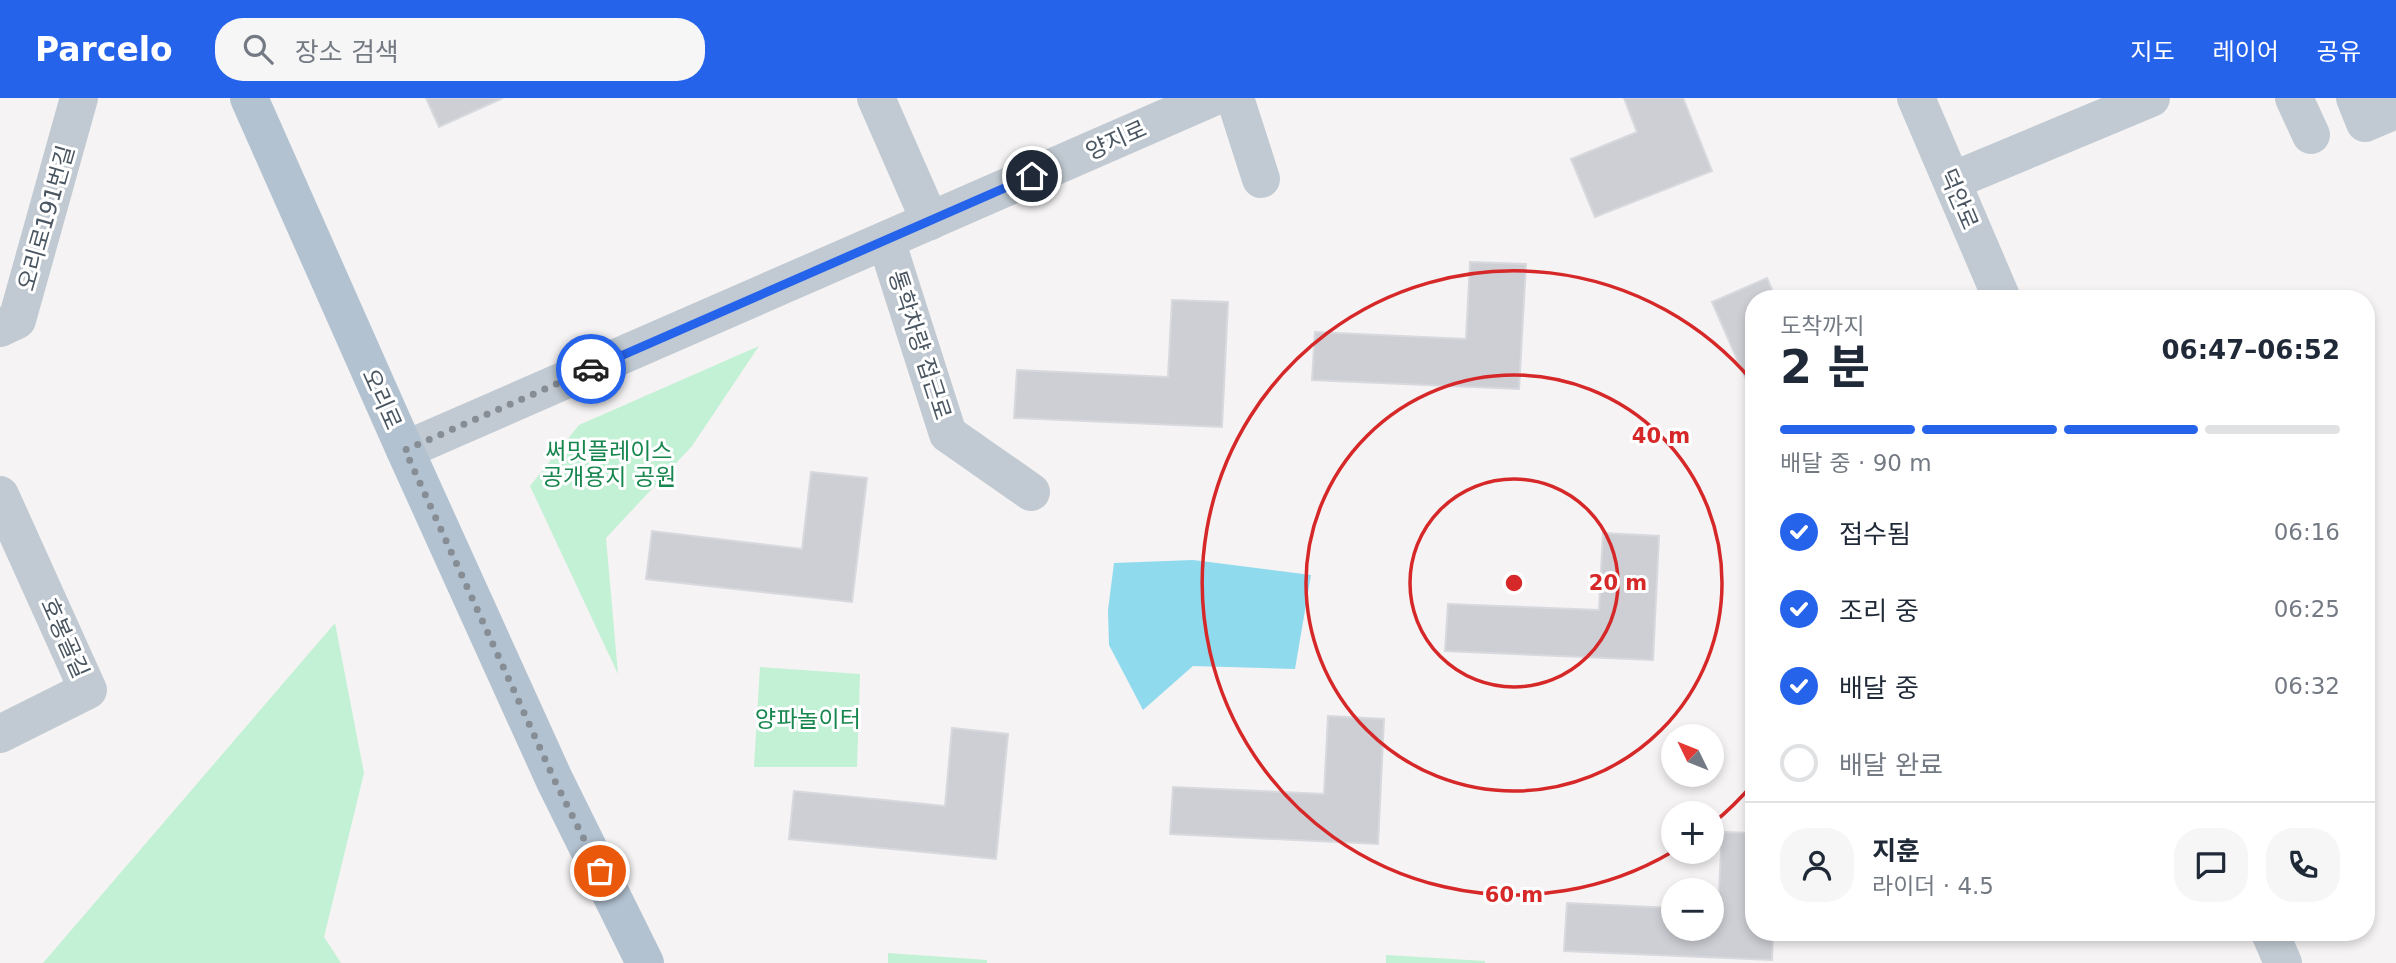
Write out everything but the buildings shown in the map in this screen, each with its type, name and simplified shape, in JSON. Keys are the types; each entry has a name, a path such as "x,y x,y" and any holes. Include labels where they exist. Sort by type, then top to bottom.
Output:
{"main road":[{"name":"오리로","path":"249,98 554,779 645,963"}],"street":[{"name":"오리로191번길","path":"0,328 17,320 79,98"},
{"path":"876,98 930,221"},
{"name":"양지로","path":"405,450 1211,98"},
{"path":"1235,98 1261,179"},
{"name":"덕안로","path":"1916,98 1998,290"},
{"path":"1952,181 2151,98"},
{"path":"2294,98 2311,135"},
{"path":"2355,98 2365,122 2396,110"},
{"name":"통학차량 접근로","path":"886,240 948,435 1031,492"},
{"name":"호봉골길","path":"0,495 88,690 0,734"},
{"path":"2273,941 2283,963"}],"green space":[{"name":"써밋플레이스 공개용지 공원","path":"759,346 692,446 606,538 618,674 530,486 579,425"},
{"path":"335,623 364,773 324,937 341,963 43,963"},
{"name":"양파놀이터","path":"760,667 860,674 857,767 754,767"},
{"path":"888,953 987,960 987,963 888,963"},
{"path":"1386,955 1485,961 1485,963 1386,963"}],"water":[{"path":"1193,560 1311,575 1295,669 1193,666 1143,710 1109,645 1108,610 1114,563"}],"way so far":[{"path":"591,369 405,450 554,779 600,871"}],"route":[{"path":"591,369 1032,176"}]}
